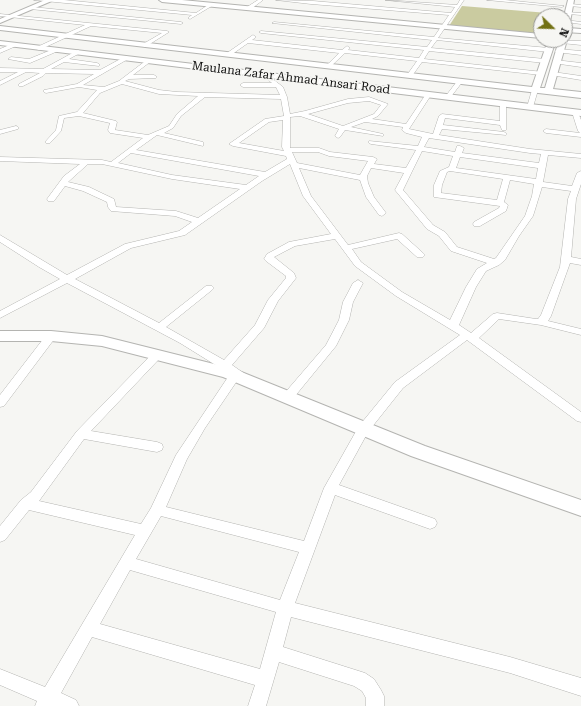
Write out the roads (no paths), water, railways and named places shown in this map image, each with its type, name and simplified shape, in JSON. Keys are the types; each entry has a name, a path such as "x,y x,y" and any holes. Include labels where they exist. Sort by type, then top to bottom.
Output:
{"street":[{"path":"36,0 50,0 196,14"},
{"path":"0,21 50,0"},
{"path":"162,0 208,3"},
{"path":"189,0 290,12 368,11 452,14"},
{"path":"250,8 261,0"},
{"path":"278,0 313,2 368,11 376,20 533,35"},
{"path":"387,0 458,6"},
{"path":"410,75 462,0"},
{"path":"489,0 535,2 562,6"},
{"path":"39,48 136,2"},
{"path":"299,12 313,2"},
{"path":"571,2 581,6"},
{"path":"145,45 196,14 208,3"},
{"path":"32,8 181,23"},
{"path":"229,54 290,12"},
{"path":"0,14 166,32"},
{"path":"329,66 376,20"},
{"path":"274,23 549,50 530,107"},
{"path":"0,28 581,95"},
{"path":"261,32 545,61"},
{"path":"247,41 541,73"},
{"name":"Maulana Zafar Ahmad Ansari Road","path":"0,43 578,113"},
{"path":"0,50 14,45"},
{"path":"548,92 559,48"},
{"path":"11,59 32,61 56,50"},
{"path":"558,51 581,53"},
{"path":"21,86 42,75 44,72 78,52"},
{"path":"80,85 126,58"},
{"path":"9,67 23,60"},
{"path":"63,60 109,67"},
{"path":"79,114 94,95 103,89 120,82 148,61"},
{"path":"555,62 581,65"},
{"path":"0,70 101,72"},
{"path":"0,83 23,71"},
{"path":"553,74 581,78"},
{"path":"265,75 278,85 284,97 290,157 307,196 358,264 399,294 469,336 581,418"},
{"path":"127,77 154,77"},
{"path":"448,97 460,81"},
{"path":"120,82 159,92 202,96 284,97"},
{"path":"46,91 80,85 103,89"},
{"path":"243,85 278,85"},
{"path":"363,178 290,157 233,144 267,120 301,114 348,101 371,99 382,95 387,90"},
{"path":"428,94 406,131 424,135 581,156"},
{"path":"112,164 148,137 156,132 171,127 179,115 202,96"},
{"path":"338,136 343,128 378,114 386,105 371,99"},
{"path":"502,146 504,134 503,104"},
{"path":"578,113 581,130"},
{"path":"48,142 59,130 61,117 79,114 114,122 111,130 112,132 148,137"},
{"path":"301,114 343,128 381,135"},
{"path":"435,136 438,132 438,126 442,116 504,123"},
{"path":"366,120 408,126"},
{"path":"438,126 504,134"},
{"path":"0,132 16,128"},
{"path":"546,131 581,136"},
{"path":"156,132 200,144"},
{"path":"424,135 426,136 399,190 430,227 442,234 454,249 496,263"},
{"path":"450,170 463,140"},
{"path":"371,142 542,166"},
{"path":"0,315 128,246 182,232 290,157 319,150 328,154 374,159 363,178 370,197 382,213"},
{"path":"131,151 266,175"},
{"path":"452,326 471,287 482,269 500,260 518,231 530,216 539,183 545,152"},
{"path":"0,159 112,164 172,177 246,188"},
{"path":"51,200 67,178 86,162"},
{"path":"370,166 408,171"},
{"path":"477,224 503,209 504,205 500,203 437,195 438,185 444,171 450,170 507,177 575,189"},
{"path":"541,322 546,316 561,278 566,259 572,198 581,173"},
{"path":"500,203 507,177"},
{"path":"64,183 86,189 111,201 114,209 176,214 198,221"},
{"path":"570,222 581,224"},
{"path":"46,702 157,510 181,458 201,425 230,371 260,326 273,300 291,278 291,275 269,259 270,256 292,244 337,236"},
{"path":"346,248 399,236 420,255"},
{"path":"0,238 42,265 160,328 230,371 259,386 418,451 581,508"},
{"path":"566,259 581,262"},
{"path":"287,398 331,346 344,320 348,302 358,283"},
{"path":"160,328 209,288"},
{"path":"257,706 274,652 285,608 331,488 363,429 399,385 497,316 541,322 581,332"},
{"path":"0,336 51,336 102,341 230,371"},
{"path":"2,397 51,336"},
{"path":"0,536 26,504 36,496 81,434 157,355"},
{"path":"81,434 157,447"},
{"path":"331,488 380,504 430,523"},
{"path":"26,504 145,531"},
{"path":"157,510 308,548"},
{"path":"127,563 285,608 510,665 581,688"},
{"path":"89,629 266,679"},
{"path":"274,652 359,679 368,685 375,696 375,706"},
{"path":"0,677 46,702 70,706"}]}
